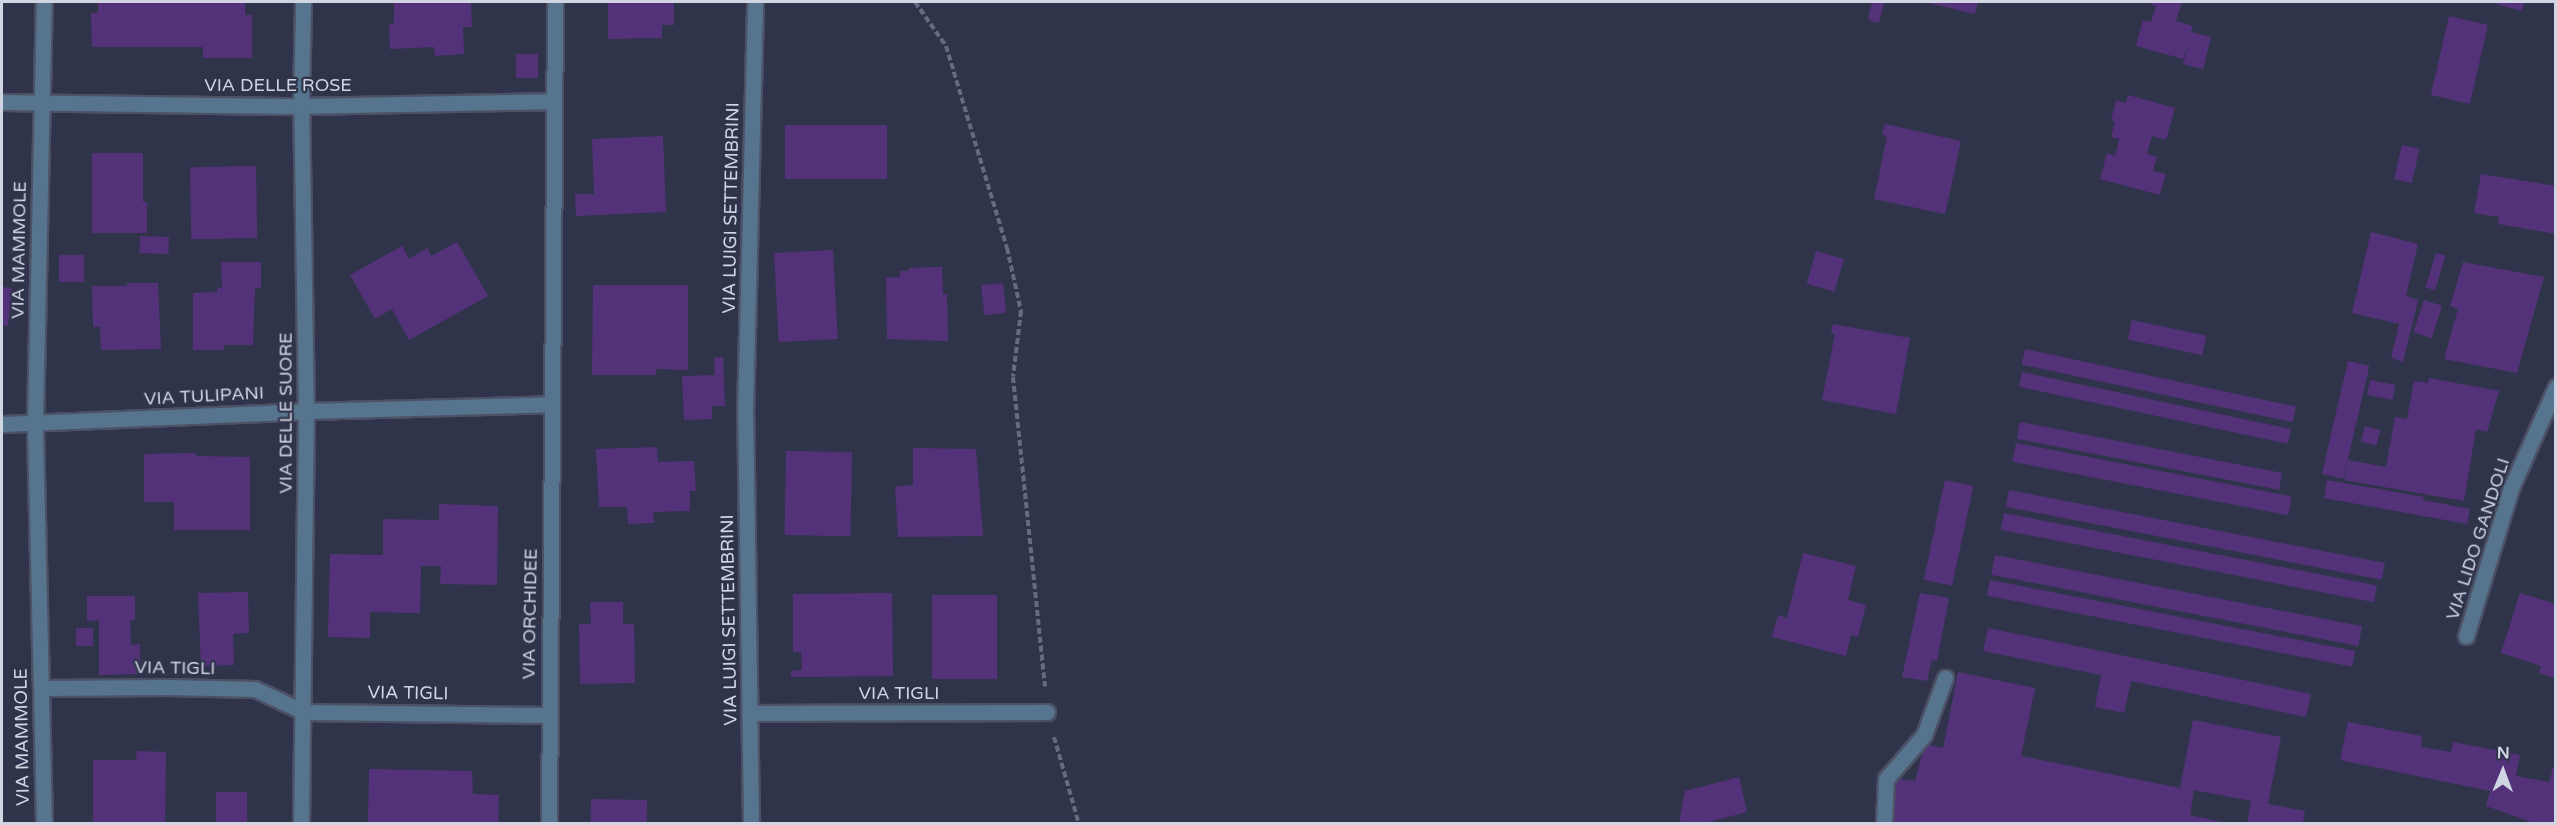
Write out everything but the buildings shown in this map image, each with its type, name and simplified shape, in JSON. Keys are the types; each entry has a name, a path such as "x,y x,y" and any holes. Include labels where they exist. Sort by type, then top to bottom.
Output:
{"street":[{"name":"VIA MAMMOLE","path":"44,2 35,424 44,824"},
{"name":"VIA DELLE SUORE","path":"301,824 306,411 301,106 303,2"},
{"path":"554,101 555,2"},
{"name":"VIA LUIGI SETTEMBRINI","path":"751,824 745,415 754,2"},
{"name":"VIA DELLE ROSE","path":"2,102 301,106 554,101"},
{"name":"VIA ORCHIDEE","path":"549,824 554,101"},
{"name":"VIA LIDO GANDOLI","path":"2466,636 2511,488 2556,387"},
{"name":"VIA TULIPANI","path":"2,424 306,411 552,404"},
{"path":"1884,824 1886,779 1924,735 1945,678"},
{"name":"VIA TIGLI","path":"41,688 255,689 304,712 548,715"},
{"name":"VIA TIGLI","path":"751,713 1047,712"}],"path":[{"path":"915,2 946,46 1007,248 1021,311 1012,377 1047,712 1079,824"}]}
